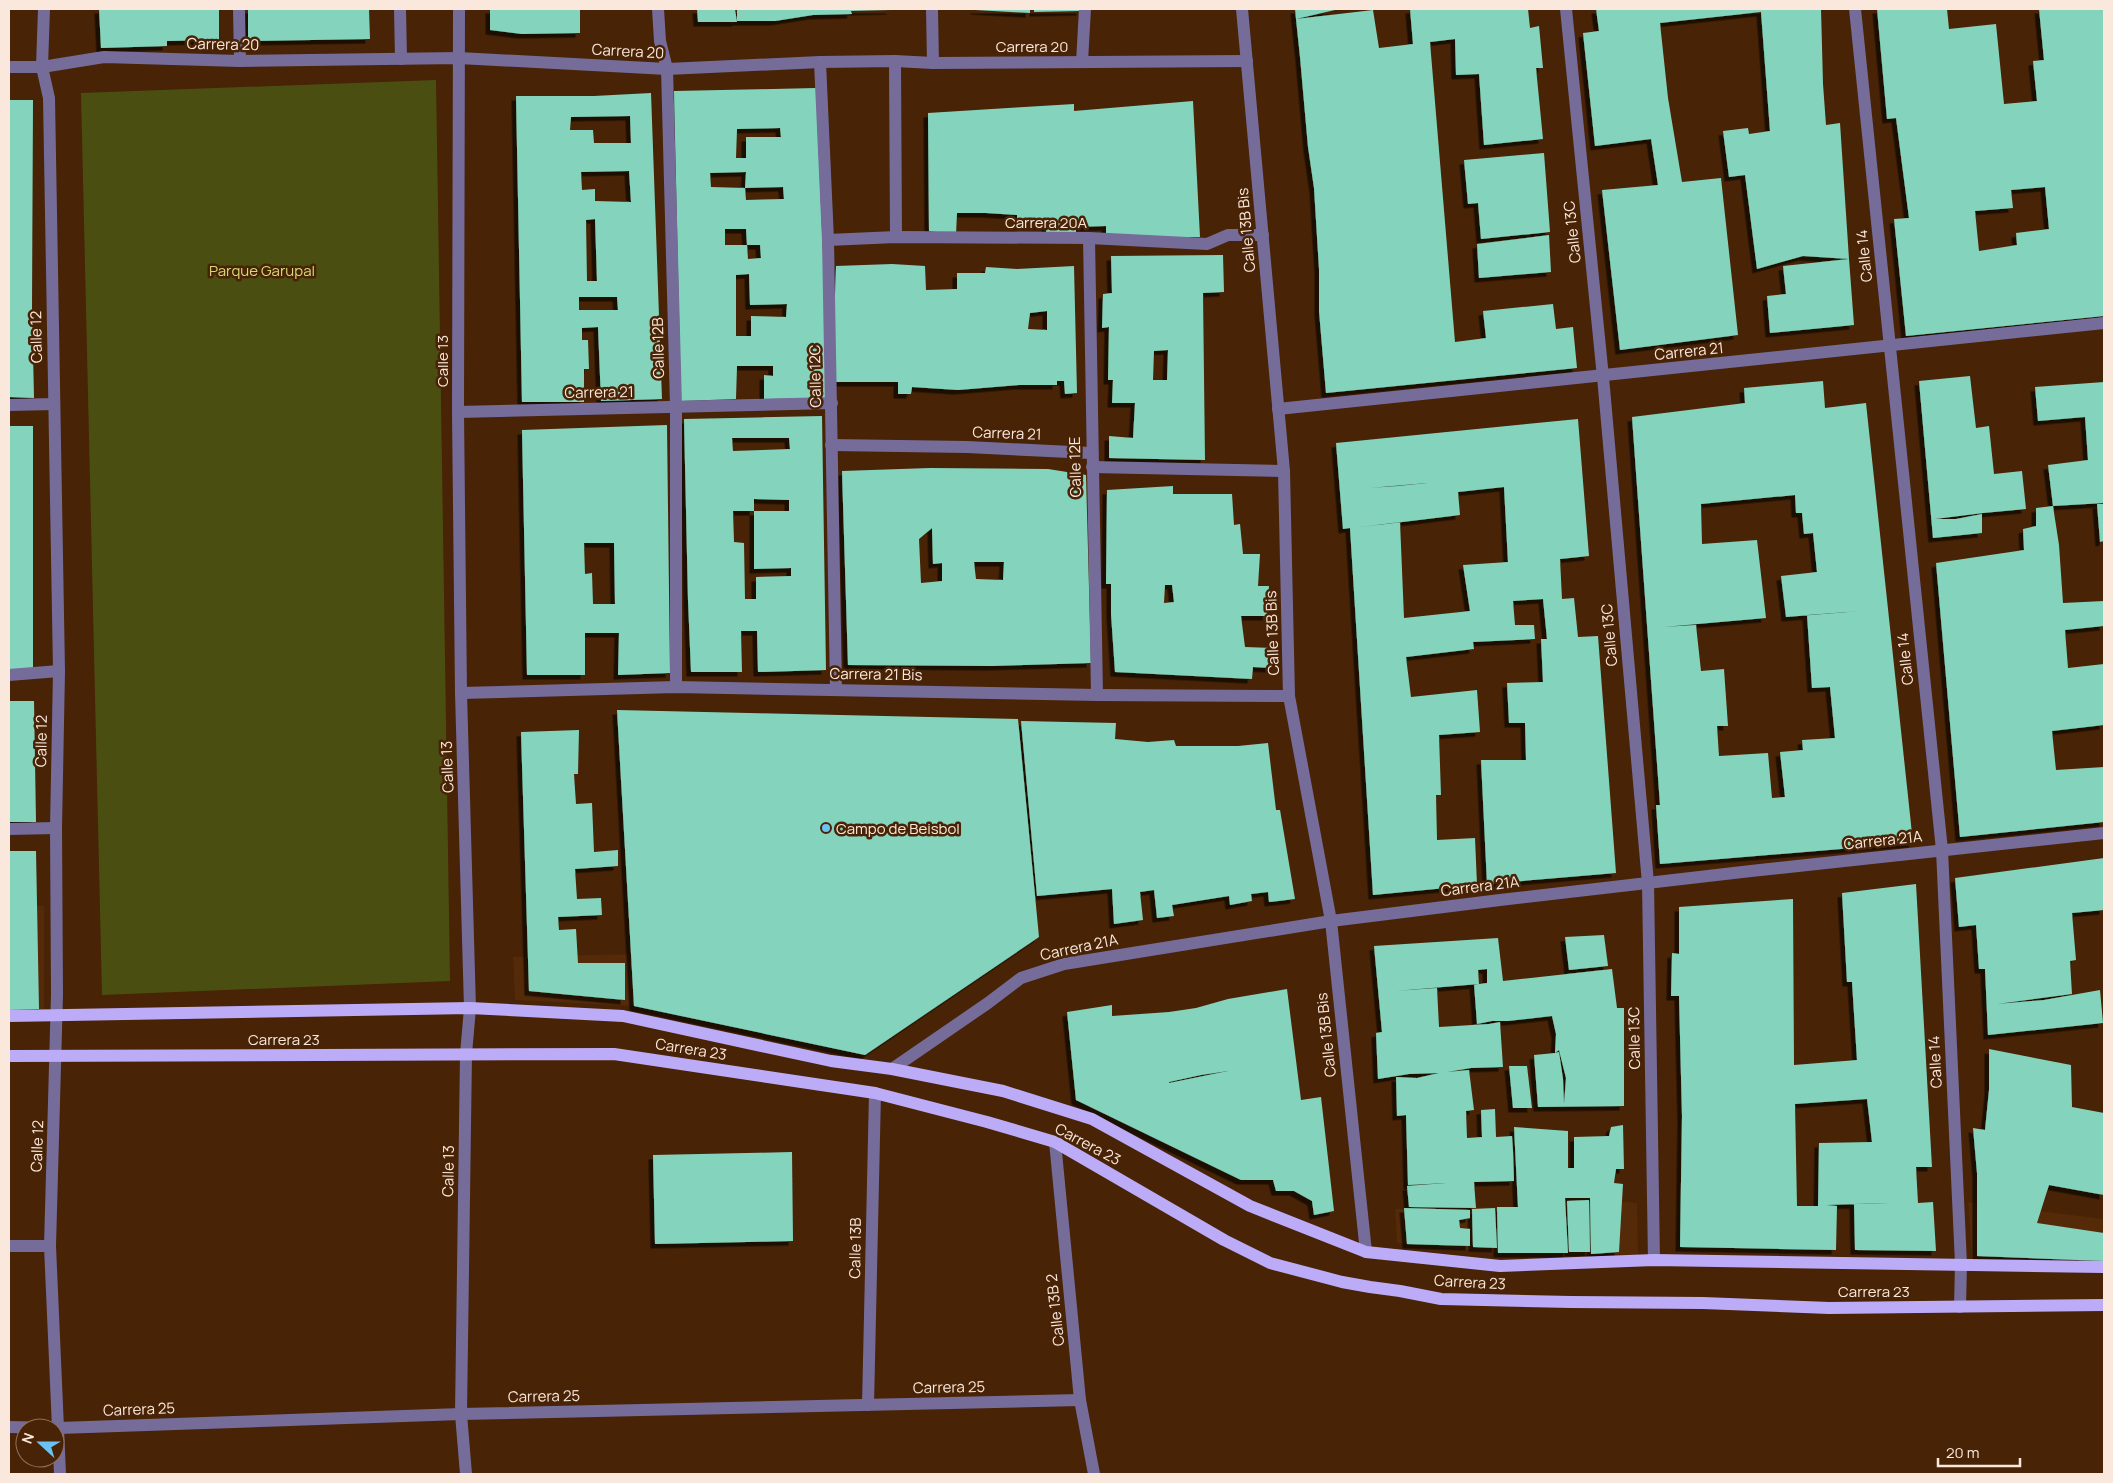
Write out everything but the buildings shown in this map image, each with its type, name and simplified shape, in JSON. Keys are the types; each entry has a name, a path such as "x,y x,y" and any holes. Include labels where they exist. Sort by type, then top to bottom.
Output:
{"main road":[{"name":"Carrera 23","path":"9,1016 56,1017 470,1008 623,1016 831,1061 892,1069 1003,1091 1092,1119 1250,1206 1366,1252 1500,1266 1654,1260 2104,1267"},
{"name":"Carrera 23","path":"9,1056 614,1054 875,1093 1055,1142 1224,1240 1270,1263 1351,1284 1441,1299 1703,1303 1829,1308 2104,1305"}],"street":[{"name":"Calle 12","path":"44,9 42,67 49,98 59,671 56,828 56,1056 50,1246 59,1418"},
{"path":"239,9 240,61"},
{"path":"400,9 402,59"},
{"name":"Calle 13","path":"459,9 458,412 461,693 470,1008 466,1054 461,1414 466,1474"},
{"name":"Calle 12B","path":"658,9 660,41 667,69 676,406 676,688"},
{"path":"932,9 933,63"},
{"path":"1082,62 1085,9"},
{"name":"Calle 13B Bis","path":"1242,9 1284,471 1289,696 1331,921 1366,1252"},
{"name":"Calle 13C","path":"1566,9 1603,376 1648,883 1654,1260"},
{"name":"Calle 14","path":"1855,9 1942,850 1961,1264 1960,1307"},
{"name":"Carrera 20","path":"9,67 42,67 104,57 240,61 459,58 667,69 820,62 1247,61"},
{"path":"895,61 896,237"},
{"name":"Calle 12C","path":"820,62 828,240 836,689"},
{"name":"Carrera 20A","path":"828,240 896,237 1088,238 1207,244 1228,235 1263,235"},
{"name":"Calle 12E","path":"1088,238 1097,695"},
{"name":"Carrera 21","path":"1278,409 2104,323"},
{"name":"Carrera 21","path":"458,412 832,403"},
{"path":"9,405 54,404"},
{"name":"Carrera 21","path":"831,446 967,447 1091,453"},
{"path":"1092,467 1284,471"},
{"path":"9,675 59,671"},
{"name":"Carrera 21 Bis","path":"461,693 676,688 836,689 1097,695 1289,696"},
{"path":"9,829 56,828"},
{"name":"Carrera 21A","path":"892,1069 1021,978 1064,964 1331,921 1648,883 2104,833"},
{"name":"Calle 13B","path":"868,1405 875,1093"},
{"name":"Calle 13B 2","path":"1055,1142 1080,1400 1094,1474"},
{"path":"9,1246 50,1246"},
{"name":"Carrera 25","path":"65,1428 461,1414 1080,1400"}],"shaded area":[{"path":"9,906 44,906 44,1016 9,1016"},
{"path":"631,954 634,1006 515,1000 513,957"},
{"path":"1545,1198 1590,1198 1637,1203 1638,1255 1548,1253"},
{"path":"1968,1202 2104,1219 2104,1263 1972,1259"},
{"path":"1518,1207 1521,1254 1397,1243 1395,1209"}],"green space":[{"name":"Parque Garupal","path":"436,80 450,981 102,995 81,93"}],"place":[{"name":"Campo de Beisbol","path":"826,828"}]}
